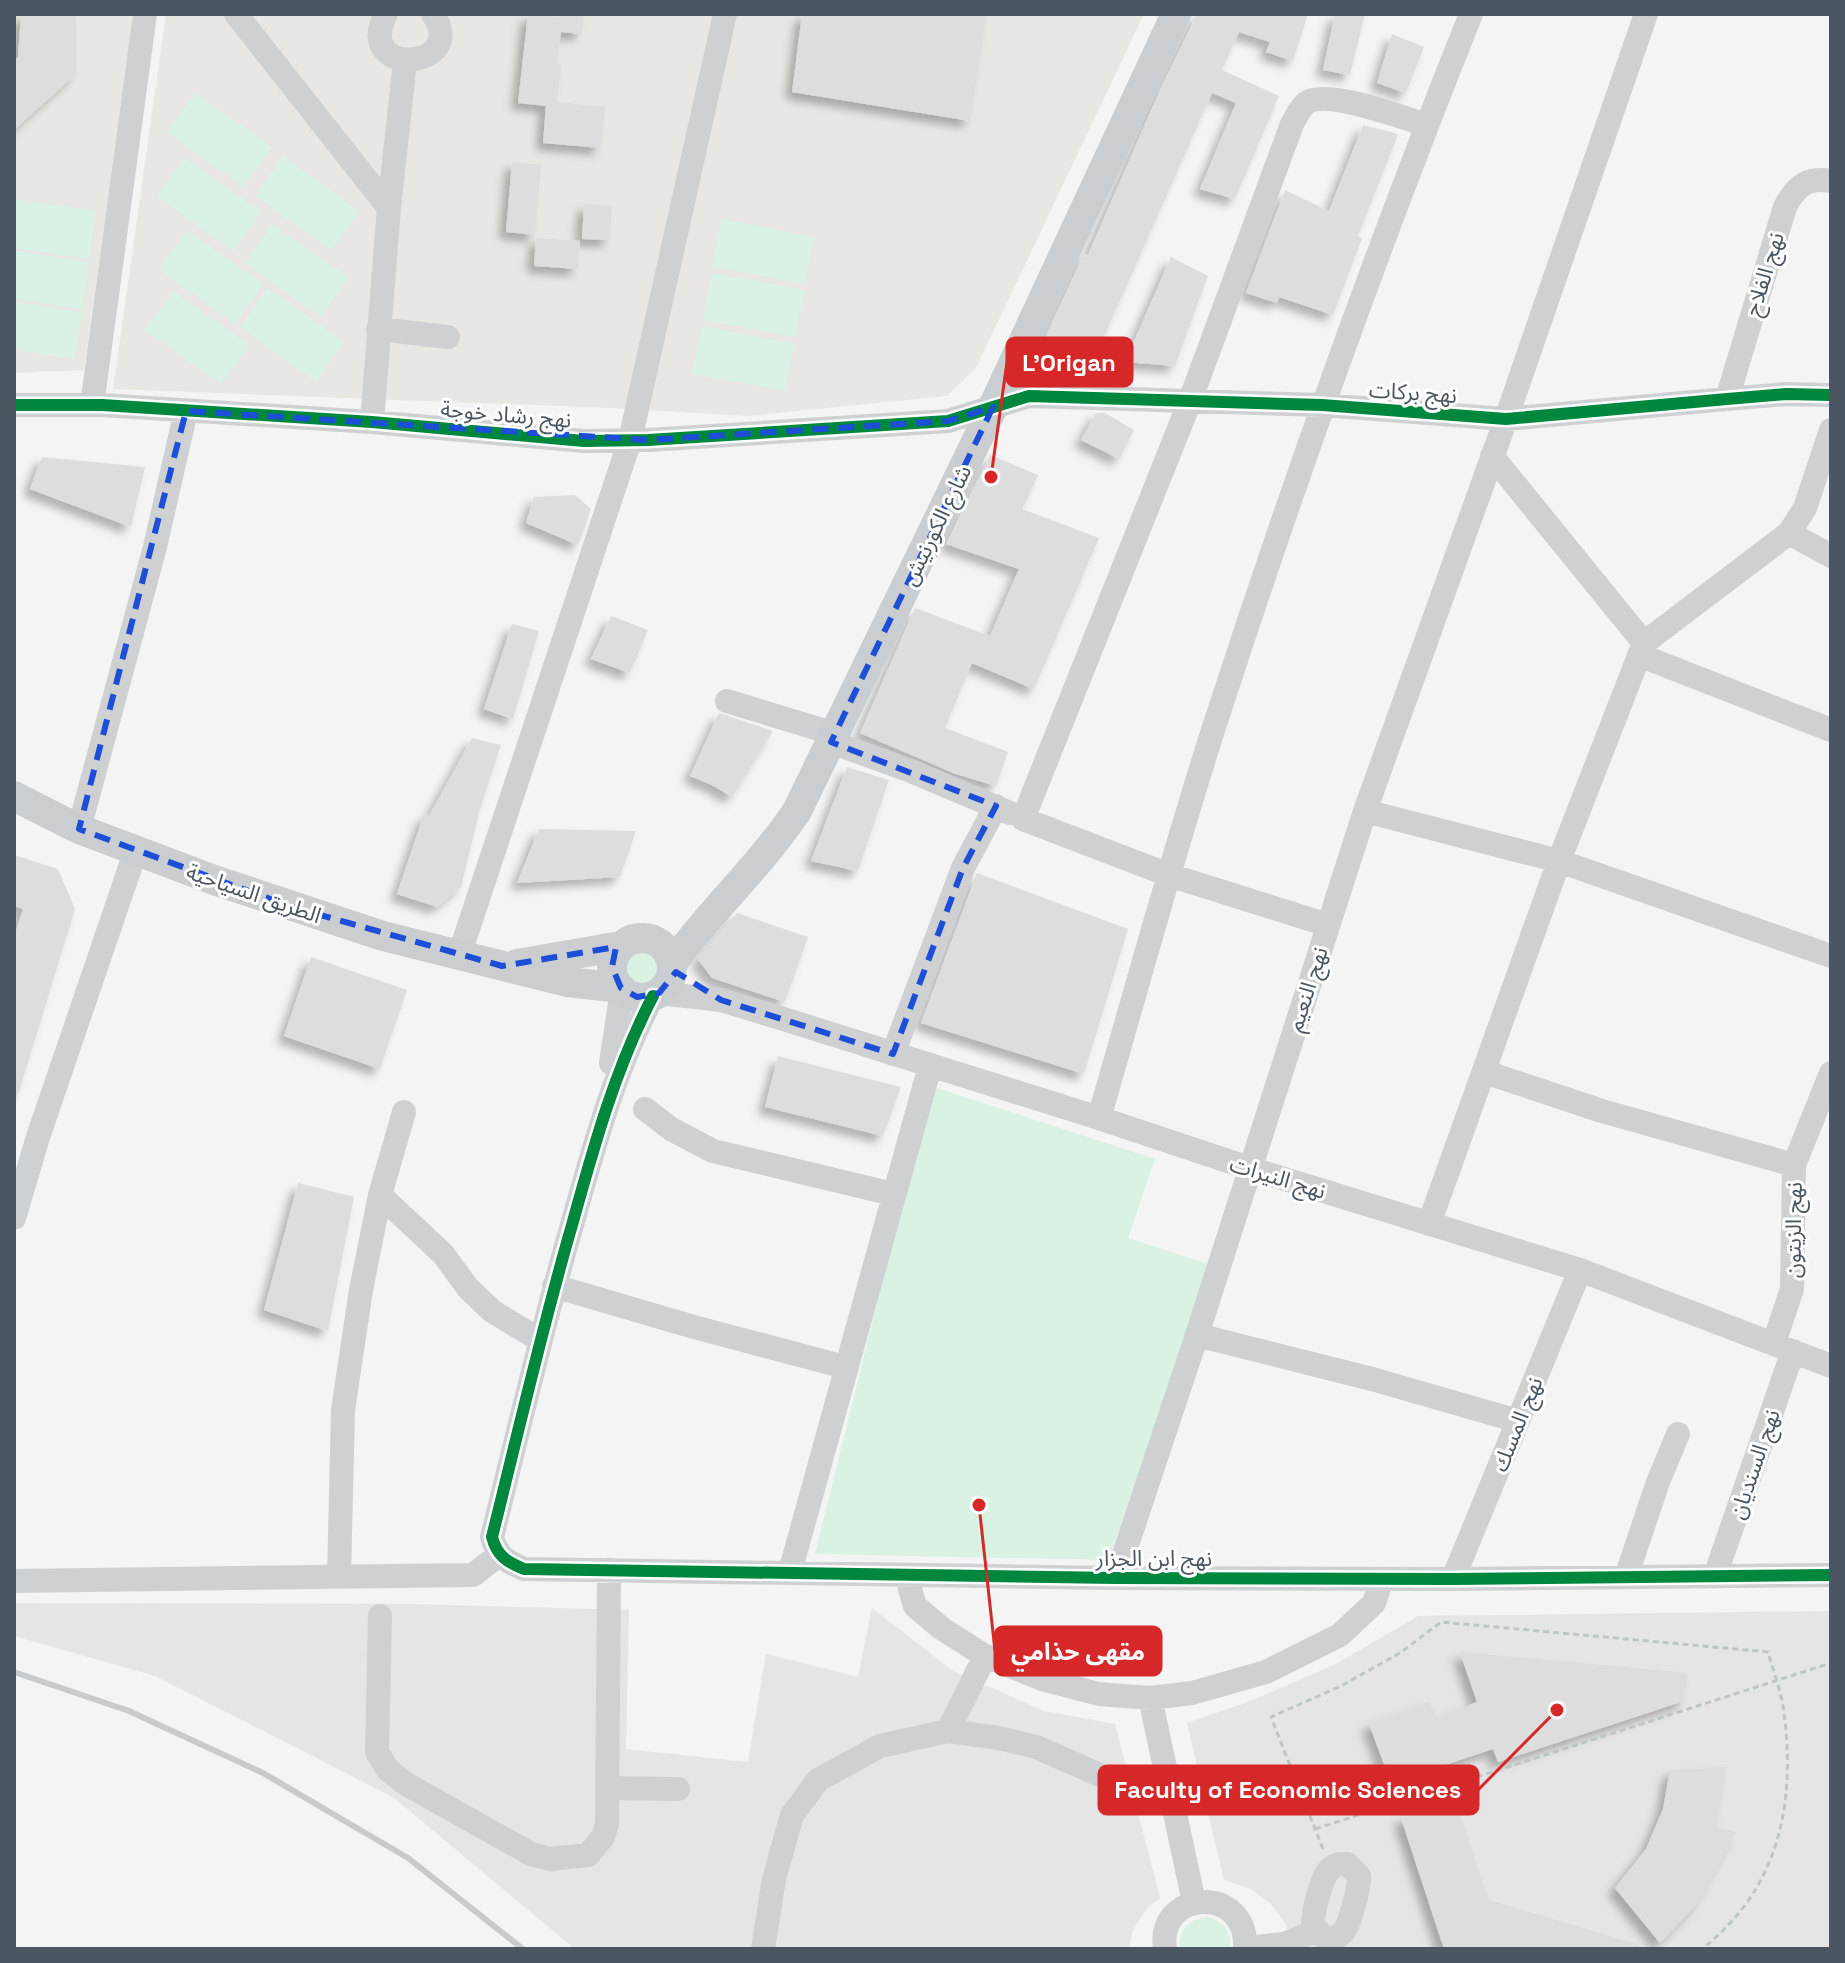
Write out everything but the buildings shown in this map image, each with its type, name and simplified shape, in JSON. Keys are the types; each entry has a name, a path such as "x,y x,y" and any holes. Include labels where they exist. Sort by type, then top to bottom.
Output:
{"main road":[{"name":"شارع الكورنيش","path":"664,980 694,933 771,850 797,811 993,407 1176,14"},
{"name":"الطريق السياحية","path":"14,796 79,829 292,907 383,936 567,982 622,989"},
{"name":"شارع الكورنيش","path":"632,942 732,890"},
{"name":"الطريق السياحية","path":"502,966 632,942"},
{"path":"632,942 659,942 670,956 664,980 637,997 616,982 612,967 632,942"}],"street":[{"path":"92,405 145,14"},
{"path":"236,14 389,208"},
{"path":"386,14 380,33 382,43 388,52 405,61 423,59 436,46 439,28 433,14"},
{"path":"459,956 630,440 725,14"},
{"path":"1099,1118 1216,718 1322,405 1471,14"},
{"name":"نهج النعيم","path":"1116,1578 1365,811 1506,419 1646,14"},
{"path":"372,422 389,208 405,61"},
{"path":"1023,819 1190,401 1292,124 1308,102 1327,99 1427,125"},
{"name":"نهج الفلاح","path":"1727,399 1785,207 1800,184 1811,180 1831,181"},
{"path":"378,329 448,337"},
{"name":"نهج بركات","path":"993,407 1029,396 1322,405 1506,419 1786,394 1831,395"},
{"name":"نهج رشاد خوجة","path":"14,405 92,405 372,422 584,441 948,421 993,407"},
{"path":"79,829 155,547 186,411"},
{"path":"1429,1224 1559,861 1641,649 1789,533 1805,508 1831,430"},
{"path":"1492,456 1641,649 1831,730"},
{"path":"1789,533 1831,556"},
{"path":"727,701 833,738 1023,819 1169,875 1328,925"},
{"path":"893,1054 963,868 996,806"},
{"path":"1365,811 1559,861 1831,956"},
{"path":"14,1218 43,1122 136,850"},
{"path":"14,1581 473,1575 496,1546 540,1340 604,1110 631,1038 664,980"},
{"name":"نهج النيرات","path":"664,980 1249,1168 1580,1270 1831,1366"},
{"path":"604,1110 622,989"},
{"path":"790,1572 930,1066"},
{"path":"1485,1072 1602,1111 1794,1165"},
{"name":"نهج الزيتون","path":"1784,1347 1792,1289 1794,1165 1831,1073"},
{"path":"645,1109 671,1129 713,1151 893,1194"},
{"path":"339,1577 343,1410 361,1290 380,1195 404,1112"},
{"path":"380,1195 443,1254 468,1288 492,1311 540,1340"},
{"name":"نهج المسك","path":"1453,1579 1580,1270"},
{"path":"554,1286 845,1367"},
{"path":"1197,1335 1372,1379 1518,1421"},
{"name":"نهج السنديان","path":"1715,1576 1784,1347"},
{"path":"1626,1577 1678,1434"},
{"name":"نهج ابن الجزار","path":"496,1546 508,1562 524,1569 1116,1578 1453,1579 1831,1575"},
{"path":"380,1616 377,1752 388,1770 531,1854 550,1859 588,1855 603,1837 609,1788 609,1570"},
{"path":"906,1575 915,1606 941,1628 985,1656 1045,1680 1086,1691 1150,1698 1192,1693 1266,1672 1340,1635 1374,1603 1382,1579"},
{"path":"948,1731 985,1656"},
{"path":"1150,1698 1194,1902"},
{"path":"763,1949 774,1879 792,1815 818,1780 880,1746 948,1731 1036,1747 1100,1775"},
{"path":"609,1788 678,1789"},
{"path":"1165,1949 1166,1929 1172,1917 1194,1902 1207,1901 1233,1912 1246,1938 1245,1948 1284,1944 1316,1931 1330,1938 1344,1931 1359,1886 1359,1876 1352,1867 1342,1864 1330,1869 1325,1876 1313,1916 1316,1931"}],"path":[{"path":"1330,1869 1271,1717 1341,1686 1400,1653 1441,1622 1768,1652 1783,1702 1787,1741 1787,1781 1782,1821 1771,1863 1754,1894 1723,1932 1702,1949"},
{"path":"1315,1829 1831,1663"}],"highlighted area":[{"path":"993,407 831,742 996,806 963,868 893,1054 721,1000 676,972 659,993 637,997 621,988 612,967 616,947 502,966 472,960 292,907 79,829 186,411 648,440 948,421"}],"shaded area":[{"path":"14,14 133,14 84,370 14,373"},
{"path":"166,14 1144,14 976,368 947,396 748,416 113,389"},
{"path":"14,1603 411,1604 629,1610 626,1749 748,1762 766,1654 858,1677 872,1608 953,1671 1044,1711 1115,1724 1160,1898 1147,1908 1132,1932 1129,1949 575,1949 393,1797 155,1676 14,1636"},
{"path":"1831,1611 1831,1949 1294,1949 1285,1923 1270,1903 1249,1888 1224,1880 1187,1723 1248,1702 1336,1664 1418,1616"}],"green space":[{"path":"195,93 272,147 244,187 167,132"},
{"path":"283,156 359,211 332,250 255,196"},
{"path":"185,158 261,212 234,251 157,197"},
{"path":"14,199 96,211 89,259 14,248"},
{"path":"722,219 814,237 804,284 712,266"},
{"path":"272,224 349,278 321,317 245,263"},
{"path":"187,230 263,284 235,324 159,269"},
{"path":"14,250 89,262 82,309 14,299"},
{"path":"712,273 805,290 795,337 703,320"},
{"path":"267,288 344,342 316,382 240,327"},
{"path":"173,291 249,345 221,384 145,330"},
{"path":"14,302 82,312 74,359 14,350"},
{"path":"702,326 794,344 785,391 692,374"},
{"path":"641,950 655,955 660,969 655,983 641,988 627,983 622,969 627,955"},
{"path":"931,1086 1155,1159 1128,1238 1211,1265 1108,1560 815,1554"},
{"path":"1207,1917 1225,1928 1230,1937 1230,1949 1180,1949 1186,1927 1194,1920"}],"railway":[{"path":"14,1672 129,1711 263,1773 408,1858 523,1949"}],"cycle path":[{"path":"14,405 102,405 372,422 584,441 648,440 948,421 1029,396 1322,405 1506,419 1786,394 1831,395"},
{"path":"653,996 627,1051 606,1108 550,1303 492,1537 500,1554 524,1569 1116,1578 1453,1579 1831,1575"}],"place":[{"name":"L'Origan","path":"991,477"},
{"name":"مقهى حذامي","path":"979,1505"},
{"name":"Faculty of Economic Sciences","path":"1557,1710"}]}
